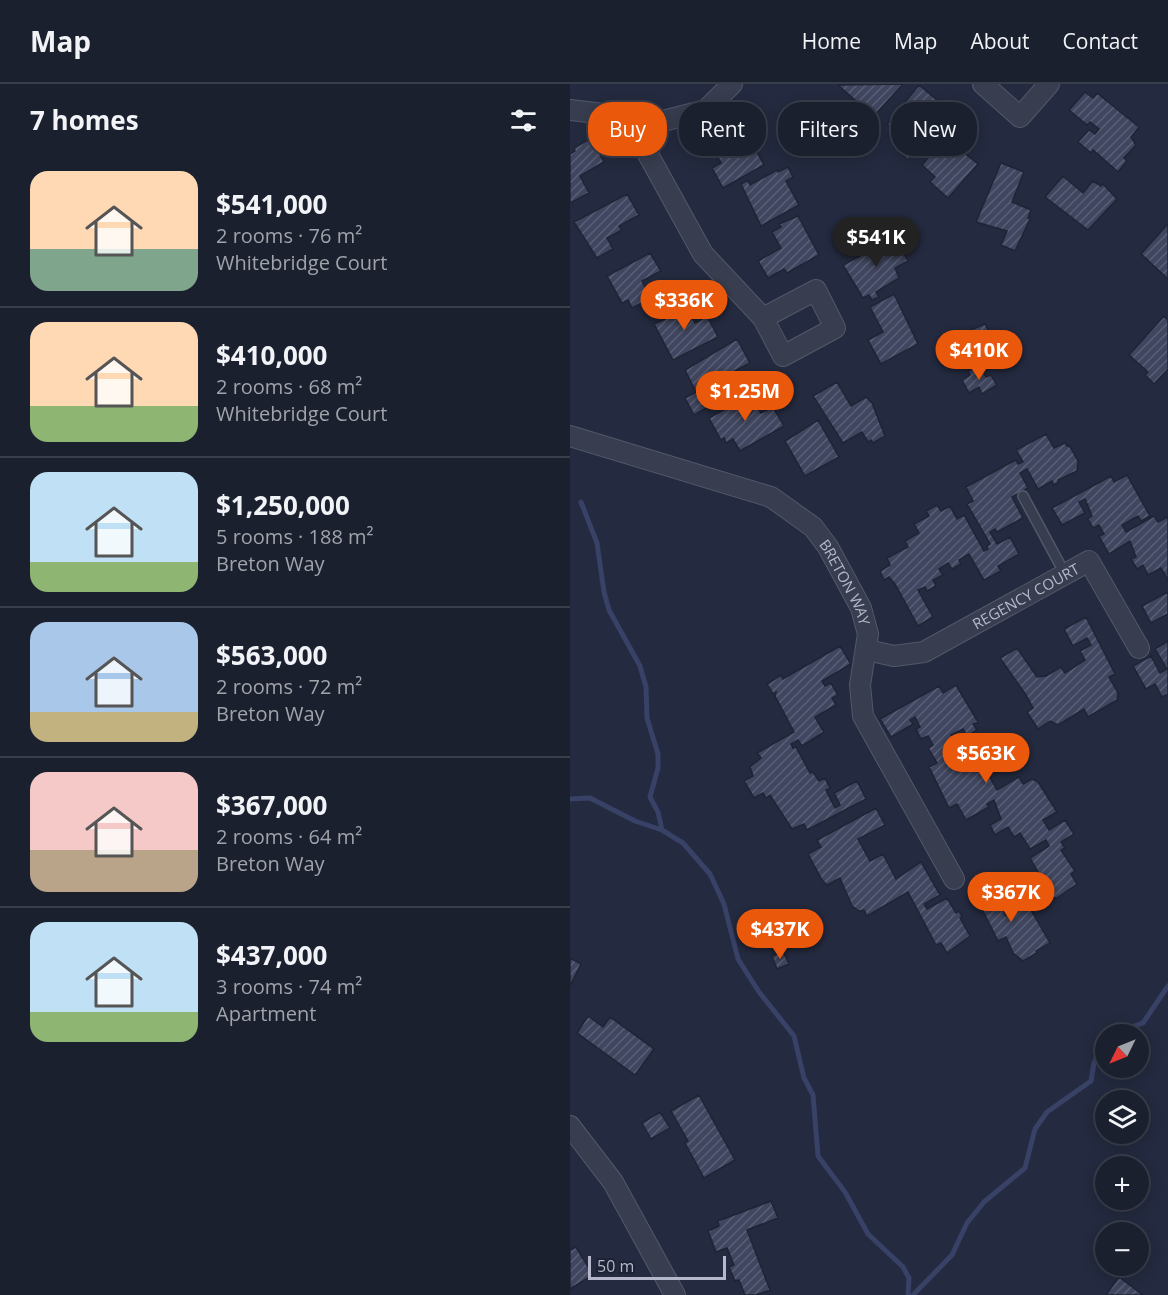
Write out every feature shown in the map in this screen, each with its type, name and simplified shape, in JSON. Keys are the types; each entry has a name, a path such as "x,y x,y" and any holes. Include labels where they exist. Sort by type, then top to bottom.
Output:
{"street":[{"path":"667,120 706,110 732,84"},
{"path":"983,84 1020,117 1049,84"},
{"path":"570,110 588,112"},
{"path":"649,156 703,254 763,318"},
{"name":"BRETON WAY","path":"570,436 771,497 813,527 828,547 861,608 868,634 860,685 863,716 954,879"},
{"name":"REGENCY COURT","path":"867,650 894,656 910,656 924,652 1089,561 1139,648"},
{"path":"570,1126 613,1182 675,1295"}],"lane":[{"path":"1023,496 1065,574"}],"building":[{"path":"903,84 879,110 879,102 855,102 838,85"},
{"path":"919,85 937,100 935,102 905,102"},
{"path":"1085,92 1093,98 1097,93 1139,127 1131,137 1136,145 1124,158 1127,161 1118,172 1093,150 1091,153 1078,142 1089,130 1095,134 1099,129 1090,122 1087,125 1069,110"},
{"path":"588,140 588,156 601,156 604,162 580,176 589,193 570,203 570,154 575,151 574,148"},
{"path":"717,156 759,156 764,165 723,188 712,168 721,163"},
{"path":"930,156 968,156 978,164 948,198 930,182 935,177 922,165"},
{"path":"1001,163 1024,172 1012,202 1031,210 1028,218 1030,219 1015,251 1001,245 1007,231 976,222"},
{"path":"788,167 793,177 786,181 799,205 761,226 741,184 748,180 750,185 777,170 778,172"},
{"path":"1063,176 1083,193 1093,181 1101,186 1103,184 1117,199 1088,230 1045,197"},
{"path":"627,194 639,215 619,226 622,230 607,238 613,249 597,258 574,222"},
{"path":"798,216 819,255 787,273 784,269 768,278 758,261 781,248 772,232 781,227 779,224"},
{"path":"1168,226 1168,279 1141,254"},
{"path":"895,237 908,261 895,268 899,278 876,292 879,297 872,300 869,295 863,298 843,265"},
{"path":"650,253 661,271 642,281 651,298 632,308 628,300 622,303 607,276"},
{"path":"894,294 918,344 881,364 868,340 883,332 870,307"},
{"path":"672,304 676,312 686,306 695,323 707,316 718,337 673,360 654,324 665,319 661,310"},
{"path":"1164,316 1168,320 1168,369 1154,384 1145,375 1148,372 1129,355"},
{"path":"985,324 993,339 972,347 976,355 962,363 956,351 967,345 961,334"},
{"path":"737,339 750,363 721,378 730,394 694,415 685,398 696,392 685,370"},
{"path":"979,365 986,377 991,375 997,385 982,394 979,387 969,393 962,380 970,375 968,371"},
{"path":"837,382 851,406 866,397 872,403 885,436 873,443 871,440 868,442 862,432 843,443 813,396"},
{"path":"739,394 743,402 752,397 761,413 773,407 784,426 740,451 733,439 726,443 724,438 721,440 709,418 727,408 724,402"},
{"path":"818,420 839,457 805,476 785,441"},
{"path":"1046,434 1054,448 1065,443 1069,445 1078,461 1077,471 1058,480 1059,482 1054,485 1052,481 1038,489 1027,469 1020,473 1028,488 1012,497 1023,518 997,532 995,529 990,532 997,544 1010,537 1019,554 998,566 1001,571 984,580 969,554 959,560 961,564 952,569 948,563 939,569 943,575 933,580 936,586 927,591 925,587 918,590 933,617 918,626 895,584 889,577 884,580 880,571 890,565 887,558 908,547 905,541 919,533 914,524 929,516 926,511 937,505 941,511 950,506 957,519 964,515 984,551 988,549 987,546 990,544 967,504 973,501 966,487 1016,460 1018,464 1023,462 1016,450"},
{"path":"1127,475 1150,516 1141,521 1138,516 1122,525 1126,532 1154,516 1158,522 1168,517 1168,580 1161,568 1148,575 1143,565 1137,569 1131,559 1136,557 1130,541 1109,554 1099,536 1104,534 1099,525 1093,528 1088,519 1092,516 1085,499 1079,502 1085,513 1062,525 1052,508 1111,476 1114,482"},
{"path":"1168,592 1168,614 1151,623 1142,606"},
{"path":"1086,617 1115,674 1109,677 1118,693 1117,700 1088,717 1084,709 1058,725 1050,721 1038,729 1027,712 1033,708 1000,658 1017,648 1037,677 1046,676 1061,667 1065,673 1085,660 1080,651 1091,645 1087,638 1073,646 1064,629"},
{"path":"1168,641 1168,694 1162,697 1155,684 1146,689 1133,666 1151,656 1160,673 1167,669 1155,649"},
{"path":"840,646 851,664 822,681 825,686 831,683 838,695 832,698 836,705 815,717 824,732 802,746 798,740 791,744 793,748 796,747 810,773 813,772 819,781 825,778 830,788 826,790 835,808 840,805 834,793 857,781 866,799 807,830 804,824 792,829 770,795 766,798 763,793 754,798 744,781 753,776 750,767 761,758 757,753 794,732 775,696 776,692 773,694 767,684 781,675 783,679"},
{"path":"956,685 978,722 973,724 977,730 967,736 963,729 951,735 963,757 971,753 978,755 997,790 1019,777 1023,784 1032,779 1038,782 1057,812 1043,820 1049,830 1065,820 1074,834 1061,842 1065,848 1061,850 1075,871 1071,874 1077,884 1057,898 1048,897 1040,878 1037,880 1034,874 1038,872 1030,858 1049,846 1046,840 1030,849 1020,833 1014,837 1008,827 995,835 990,825 1001,819 994,800 987,804 989,807 966,820 957,804 949,808 929,767 937,763 928,748 933,745 928,736 921,739 916,729 920,727 915,717 910,720 913,724 891,737 880,719 939,686 943,693"},
{"path":"876,808 885,825 858,839 870,861 883,854 896,879 921,862 940,895 924,904 927,909 947,898 956,913 959,911 962,916 960,918 970,936 947,953 941,943 936,945 908,892 867,916 864,910 859,911 852,906 840,878 827,885 822,880 808,854 821,847 817,840"},
{"path":"987,878 1006,916 1027,903 1050,943 1023,961 1013,953 1006,937 998,941 982,909 985,908 983,905 980,907 970,887"},
{"path":"783,951 789,964 777,969 772,956"},
{"path":"570,958 581,964 570,986"},
{"path":"588,1016 603,1027 610,1017 654,1049 635,1075 577,1033"},
{"path":"699,1095 735,1160 704,1178 685,1143 688,1141 671,1111"},
{"path":"660,1112 670,1128 651,1139 642,1123"},
{"path":"771,1201 778,1218 747,1230 770,1290 756,1295 745,1295 739,1280 735,1281 729,1267 734,1265 727,1248 716,1252 708,1231 719,1226 718,1221"},
{"path":"576,1247 593,1275 570,1289 570,1250"},
{"path":"1119,1277 1143,1295 1106,1295"}],"waterway":[{"path":"581,502 597,543 609,610 640,666 646,687 647,718 658,754 658,768 650,797 658,812 662,830"},
{"path":"570,799 590,798 635,821 662,830 683,843 710,874 724,904 738,959 759,992 794,1036 804,1078 813,1095 818,1156 845,1192 868,1234 903,1267 909,1278 908,1295"},
{"path":"1140,1024 1168,986"},
{"path":"913,1295 952,1255 967,1223 984,1202 1025,1168 1035,1129 1047,1112 1091,1081 1095,1061"}]}
